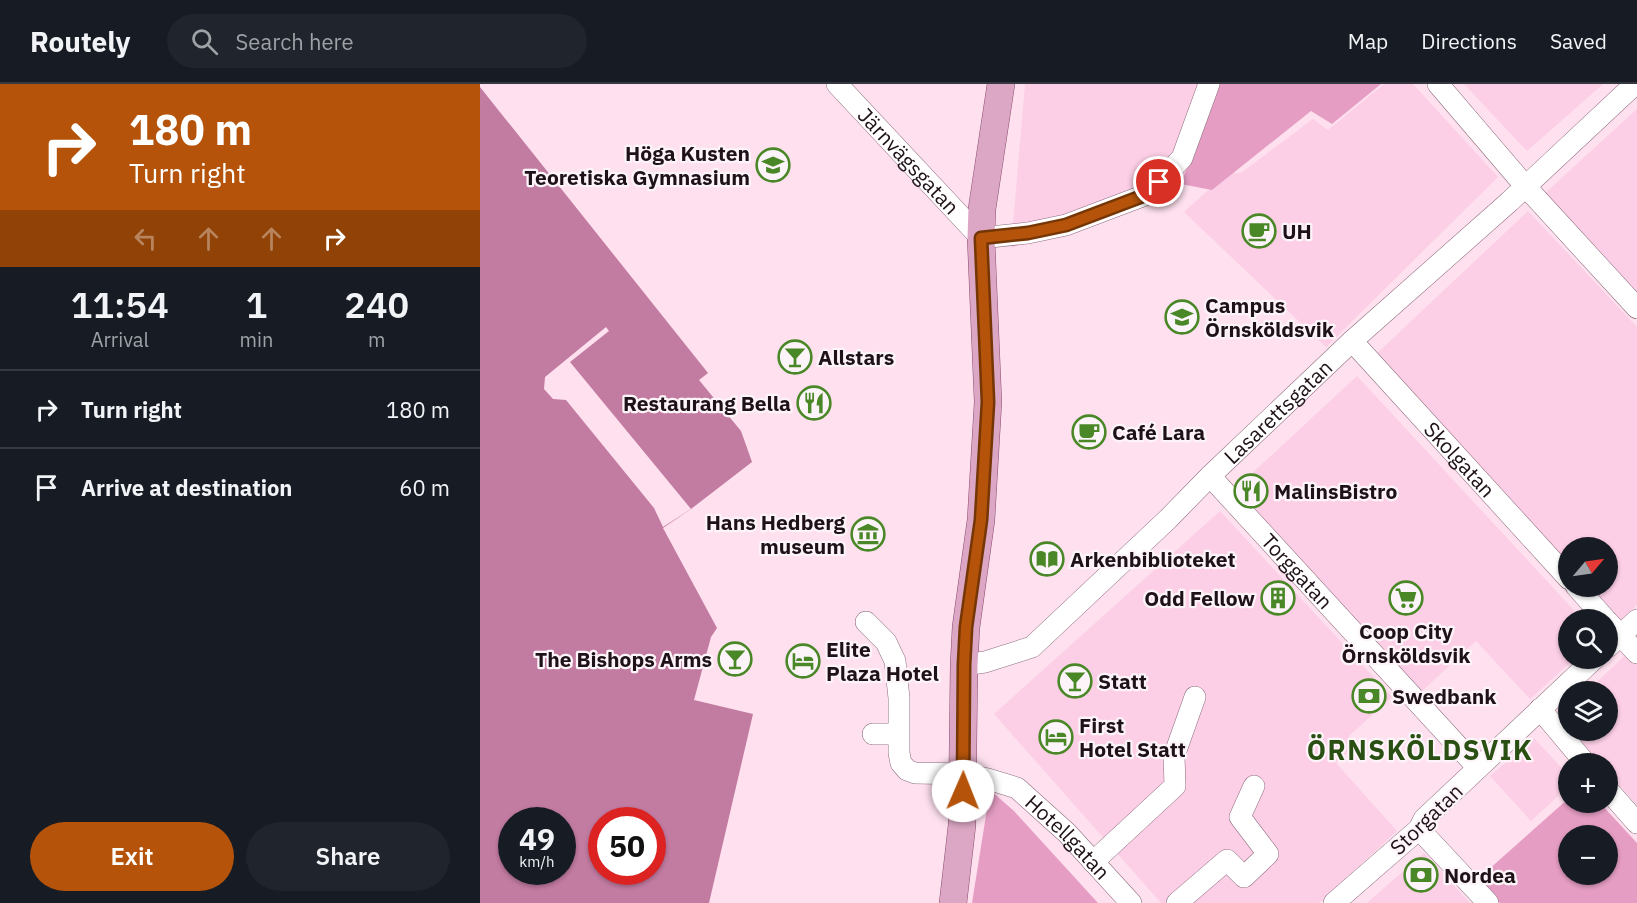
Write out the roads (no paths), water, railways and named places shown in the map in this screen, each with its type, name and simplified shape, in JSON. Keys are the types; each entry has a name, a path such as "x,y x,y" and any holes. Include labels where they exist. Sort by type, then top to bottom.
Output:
{"main road":[{"path":"953,903 962,825 966,627 981,520 988,402 981,238 982,209 1001,84"}],"street":[{"name":"Järnvägsgatan","path":"837,84 981,238"},
{"path":"981,238 1028,233 1066,225 1148,194 1182,158 1209,84"},
{"path":"1438,84 1526,187 1637,308"},
{"name":"Lasarettsgatan","path":"964,665 985,662 1032,647 1352,341 1526,187 1635,84"},
{"name":"Skolgatan","path":"1352,341 1558,567"},
{"name":"Torggatan","path":"1210,476 1478,768"},
{"path":"1585,597 1594,609"},
{"path":"1618,628 1637,620"},
{"name":"Hotellgatan","path":"866,622 886,642 895,661 899,698 898,753 907,770 915,773 964,774 1017,788 1067,832 1131,903"},
{"path":"1618,637 1637,653"},
{"name":"Storgatan","path":"1334,903 1419,829 1424,819 1583,669"},
{"path":"1093,862 1175,786 1174,756 1195,697"},
{"path":"1540,709 1577,753"},
{"path":"873,734 898,734"},
{"path":"1177,903 1227,860 1244,877 1268,854 1239,817 1254,786"},
{"path":"1618,801 1637,823"},
{"path":"1419,829 1488,903"}],"place":[{"name":"Höga Kusten Teoretiska Gymnasium","path":"773,165"},
{"name":"UH","path":"1259,231"},
{"name":"Campus Örnsköldsvik","path":"1182,317"},
{"name":"Allstars","path":"795,357"},
{"name":"Restaurang Bella","path":"814,403"},
{"name":"Café Lara","path":"1089,432"},
{"name":"MalinsBistro","path":"1251,491"},
{"name":"Hans Hedberg museum","path":"868,534"},
{"name":"Arkenbiblioteket","path":"1047,559"},
{"name":"Odd Fellow","path":"1278,598"},
{"name":"Coop City Örnsköldsvik","path":"1406,598"},
{"name":"The Bishops Arms","path":"735,659"},
{"name":"Elite Plaza Hotel","path":"803,661"},
{"name":"Statt","path":"1075,681"},
{"name":"Swedbank","path":"1369,696"},
{"name":"First Hotel Statt","path":"1056,737"},
{"name":"Nordea","path":"1421,875"}],"district":[{"name":"ÖRNSKÖLDSVIK","path":"1420,749"}]}
